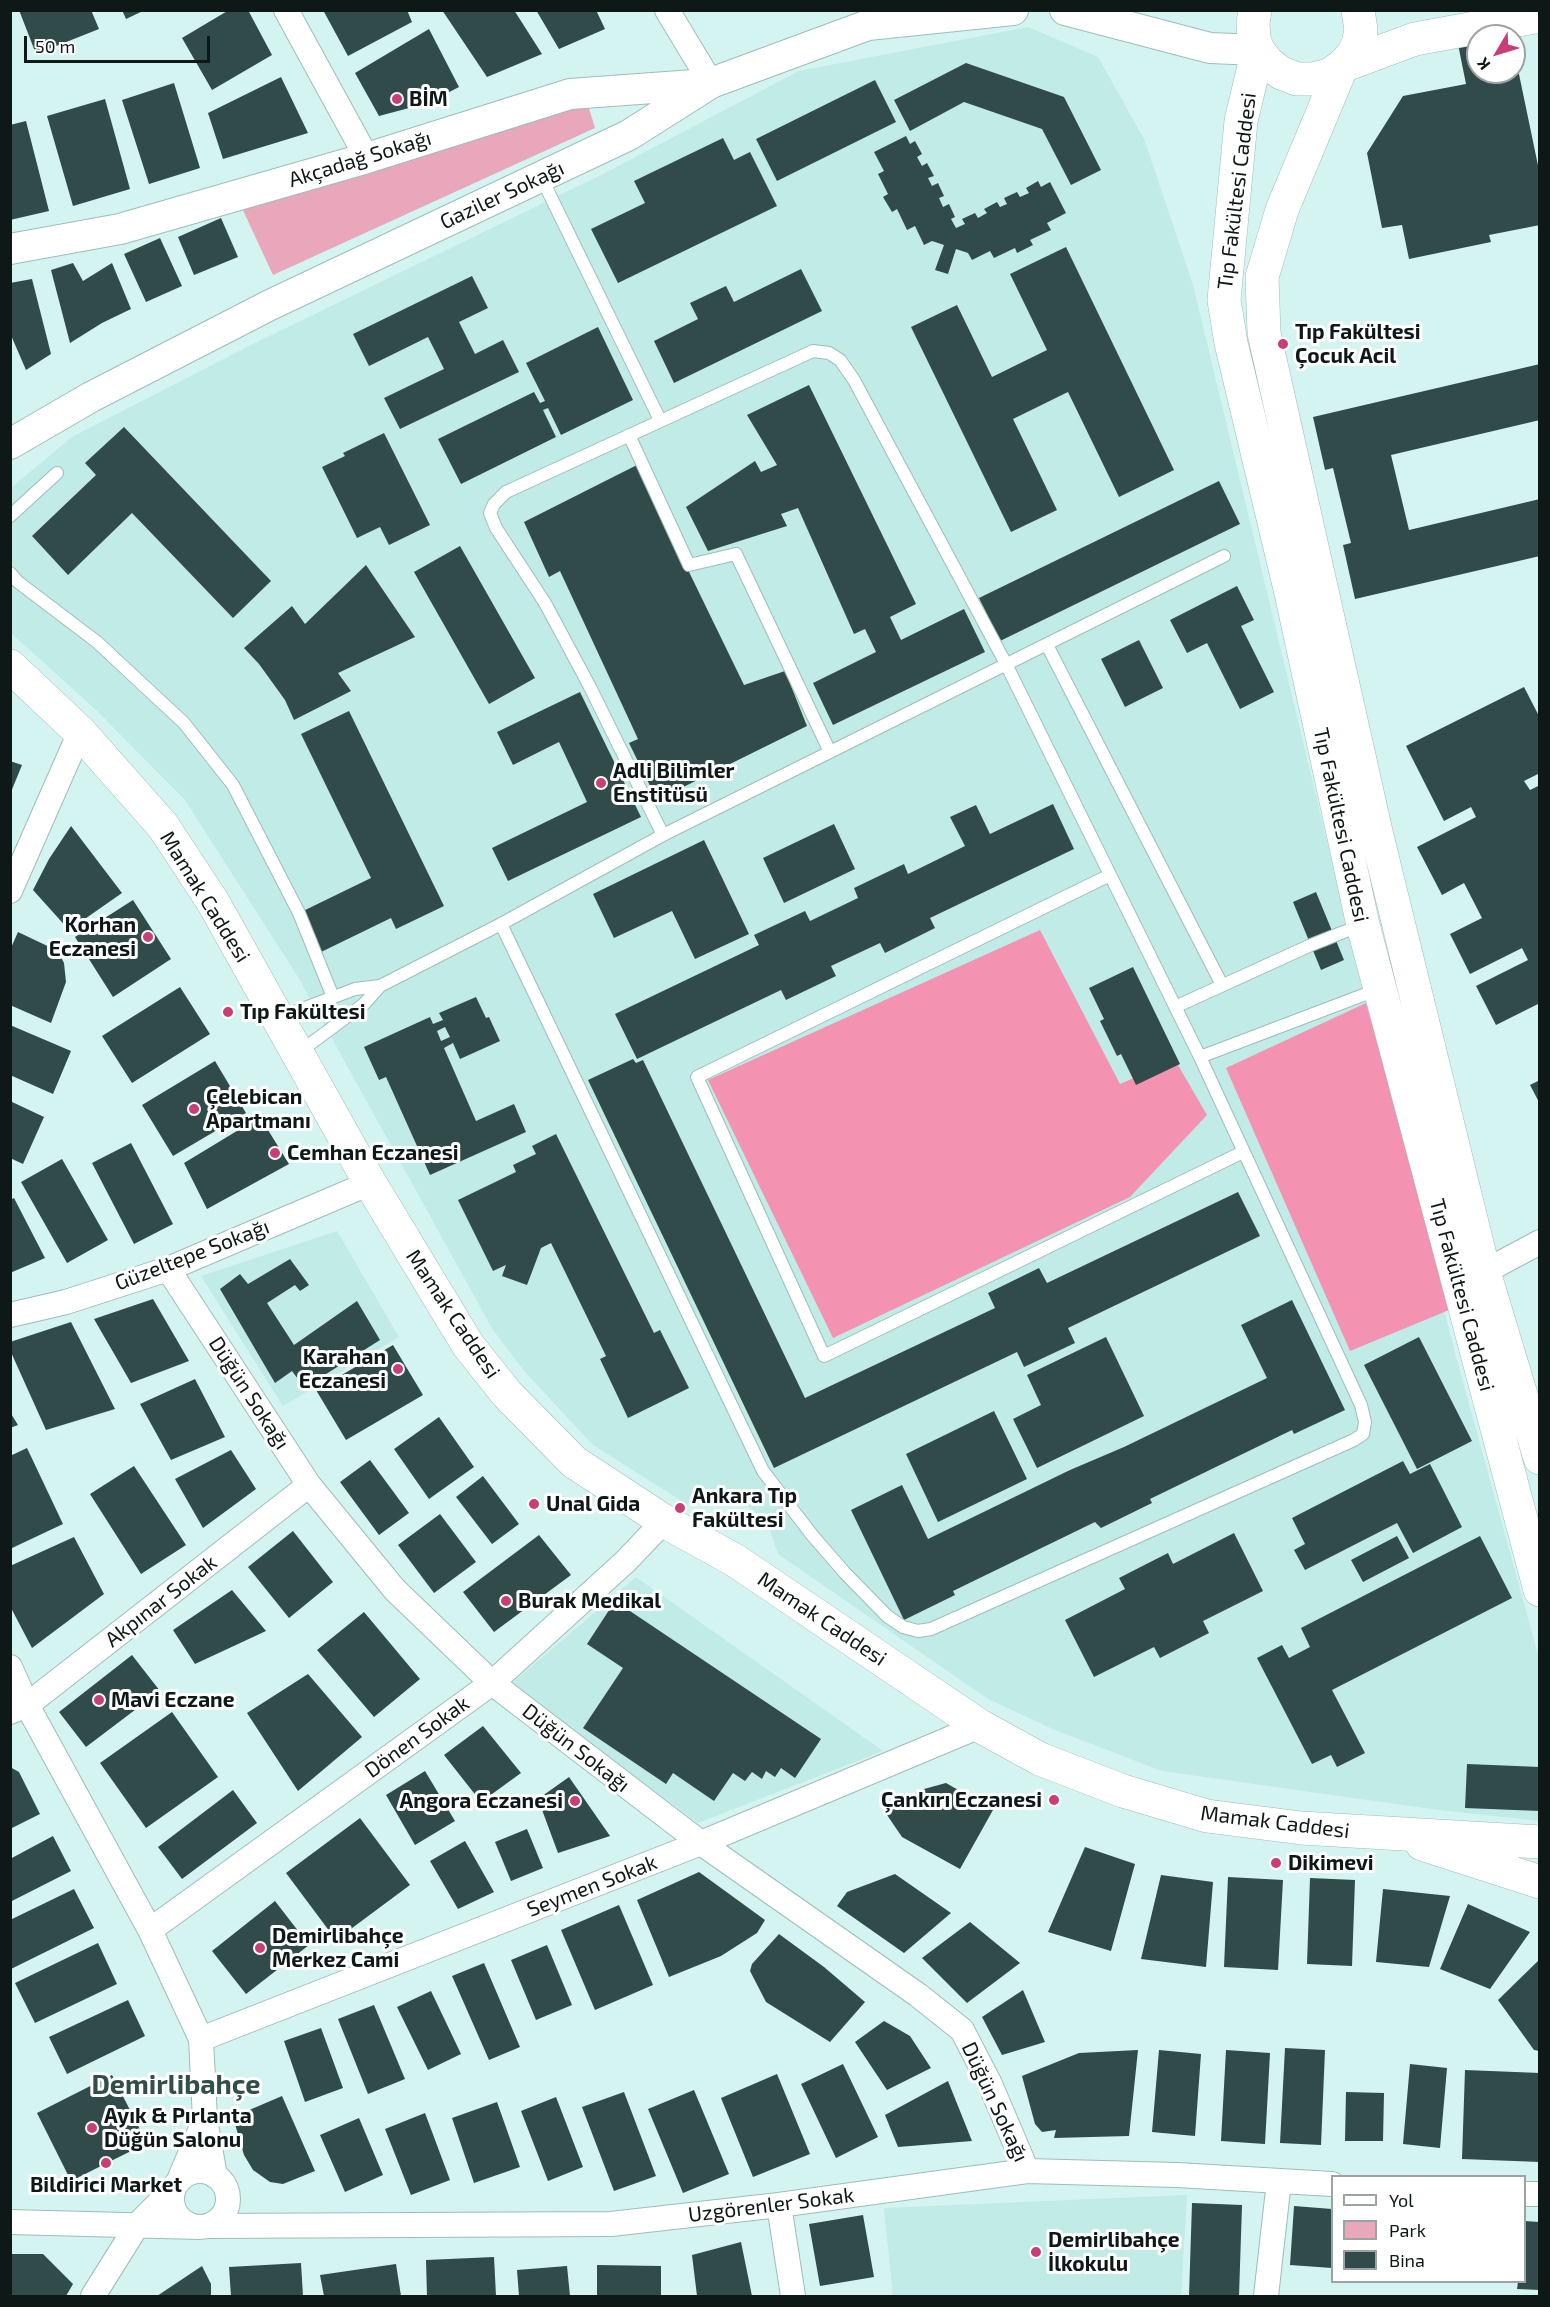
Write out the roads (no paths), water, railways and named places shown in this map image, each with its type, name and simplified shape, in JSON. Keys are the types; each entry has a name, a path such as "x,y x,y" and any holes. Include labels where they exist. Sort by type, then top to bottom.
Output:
{"main road":[{"path":"1255,10 1254,39 1258,50 1268,63 1281,73 1297,79 1313,79 1329,75 1342,66 1415,39 1539,16"},
{"name":"Tıp Fakültesi Caddesi","path":"1358,10 1361,30 1358,44 1352,56 1342,66 1282,210 1262,277 1264,333 1375,825 1484,1272 1539,1458"},
{"name":"Tıp Fakültesi Caddesi","path":"1258,50 1241,121 1224,300 1231,343 1292,593 1363,925 1539,1590"},
{"name":"Mamak Caddesi","path":"10,666 80,732 163,826 213,902 370,1183 468,1345 507,1394 574,1462 664,1521 736,1561 980,1726 1040,1759 1123,1791 1207,1816 1301,1828 1539,1842"},
{"name":"Mamak Caddesi","path":"1398,1835 1539,1882"}],"street":[{"path":"286,10 367,158"},
{"path":"668,10 711,84"},
{"name":"Gaziler Sokağı","path":"10,444 91,397 270,305 629,135 711,84 868,25 1013,10"},
{"path":"1065,10 1210,48 1258,50"},
{"name":"Akçadağ Sokağı","path":"10,249 120,229 367,158 570,94 711,84"},
{"path":"10,891 80,732"},
{"name":"Güzeltepe Sokağı","path":"10,1315 66,1302 168,1269 370,1183"},
{"path":"1484,1272 1539,1242"},
{"name":"Düğün Sokağı","path":"168,1269 309,1485 395,1590 492,1683 701,1844 918,1995 962,2030 990,2084 1027,2171"},
{"name":"Akpınar Sokak","path":"19,1709 309,1485"},
{"name":"Dönen Sokak","path":"150,1930 492,1683 626,1561 664,1521"},
{"path":"10,1667 19,1709 150,1930 201,2039 205,2119 226,2208 222,2216 204,2227 183,2222 176,2215 172,2197 205,2119"},
{"name":"Seymen Sokak","path":"201,2039 701,1844 980,1726"},
{"name":"Uzgörenler Sokak","path":"10,2222 204,2227 611,2224 779,2205 1027,2171 1177,2175 1331,2184"},
{"path":"93,2296 138,2224 187,2174 196,2172 221,2183 253,2227"},
{"path":"1266,2296 1279,2181"},
{"path":"779,2205 793,2296"}],"lane":[{"path":"541,177 660,420"},
{"path":"501,924 764,1471 812,1535 839,1566 887,1616 903,1627 918,1631 931,1629 1363,1434 1365,1422 1361,1405 1244,1152 1006,664 854,380 840,360 829,353 813,351 506,492 494,504 490,513 496,528 545,603 590,687 663,835"},
{"path":"629,435 689,565 736,554 830,752"},
{"path":"10,516 57,473"},
{"path":"278,1018 355,989 380,986 501,924 663,835 1224,556"},
{"path":"10,573 18,582 97,642 184,723 233,785 299,913 333,997"},
{"path":"1047,645 1222,985"},
{"path":"1110,875 697,1077 824,1356 1244,1152"},
{"path":"1174,1006 1311,945 1363,925"},
{"path":"297,1053 364,1004 380,986"},
{"path":"1200,1058 1380,989"}],"place":[{"name":"BİM","path":"397,99"},
{"name":"Tıp Fakültesi Çocuk Acil","path":"1283,344"},
{"name":"Adli Bilimler Enstitüsü","path":"601,783"},
{"name":"Korhan Eczanesi","path":"148,937"},
{"name":"Tıp Fakültesi","path":"228,1012"},
{"name":"Çelebican Apartmanı","path":"194,1109"},
{"name":"Cemhan Eczanesi","path":"275,1153"},
{"name":"Karahan Eczanesi","path":"398,1369"},
{"name":"Unal Gida","path":"534,1504"},
{"name":"Ankara Tıp Fakültesi","path":"680,1508"},
{"name":"Burak Medikal","path":"506,1601"},
{"name":"Mavi Eczane","path":"99,1700"},
{"name":"Çankırı Eczanesi","path":"1054,1800"},
{"name":"Angora Eczanesi","path":"575,1801"},
{"name":"Dikimevi","path":"1276,1863"},
{"name":"Demirlibahçe Merkez Cami","path":"260,1948"},
{"name":"Ayık & Pırlanta Düğün Salonu","path":"92,2128"},
{"name":"Bildirici Market","path":"106,2163"},
{"name":"Demirlibahçe İlkokulu","path":"1036,2252"}],"district":[{"name":"Demirlibahçe","path":"176,2085"}]}
